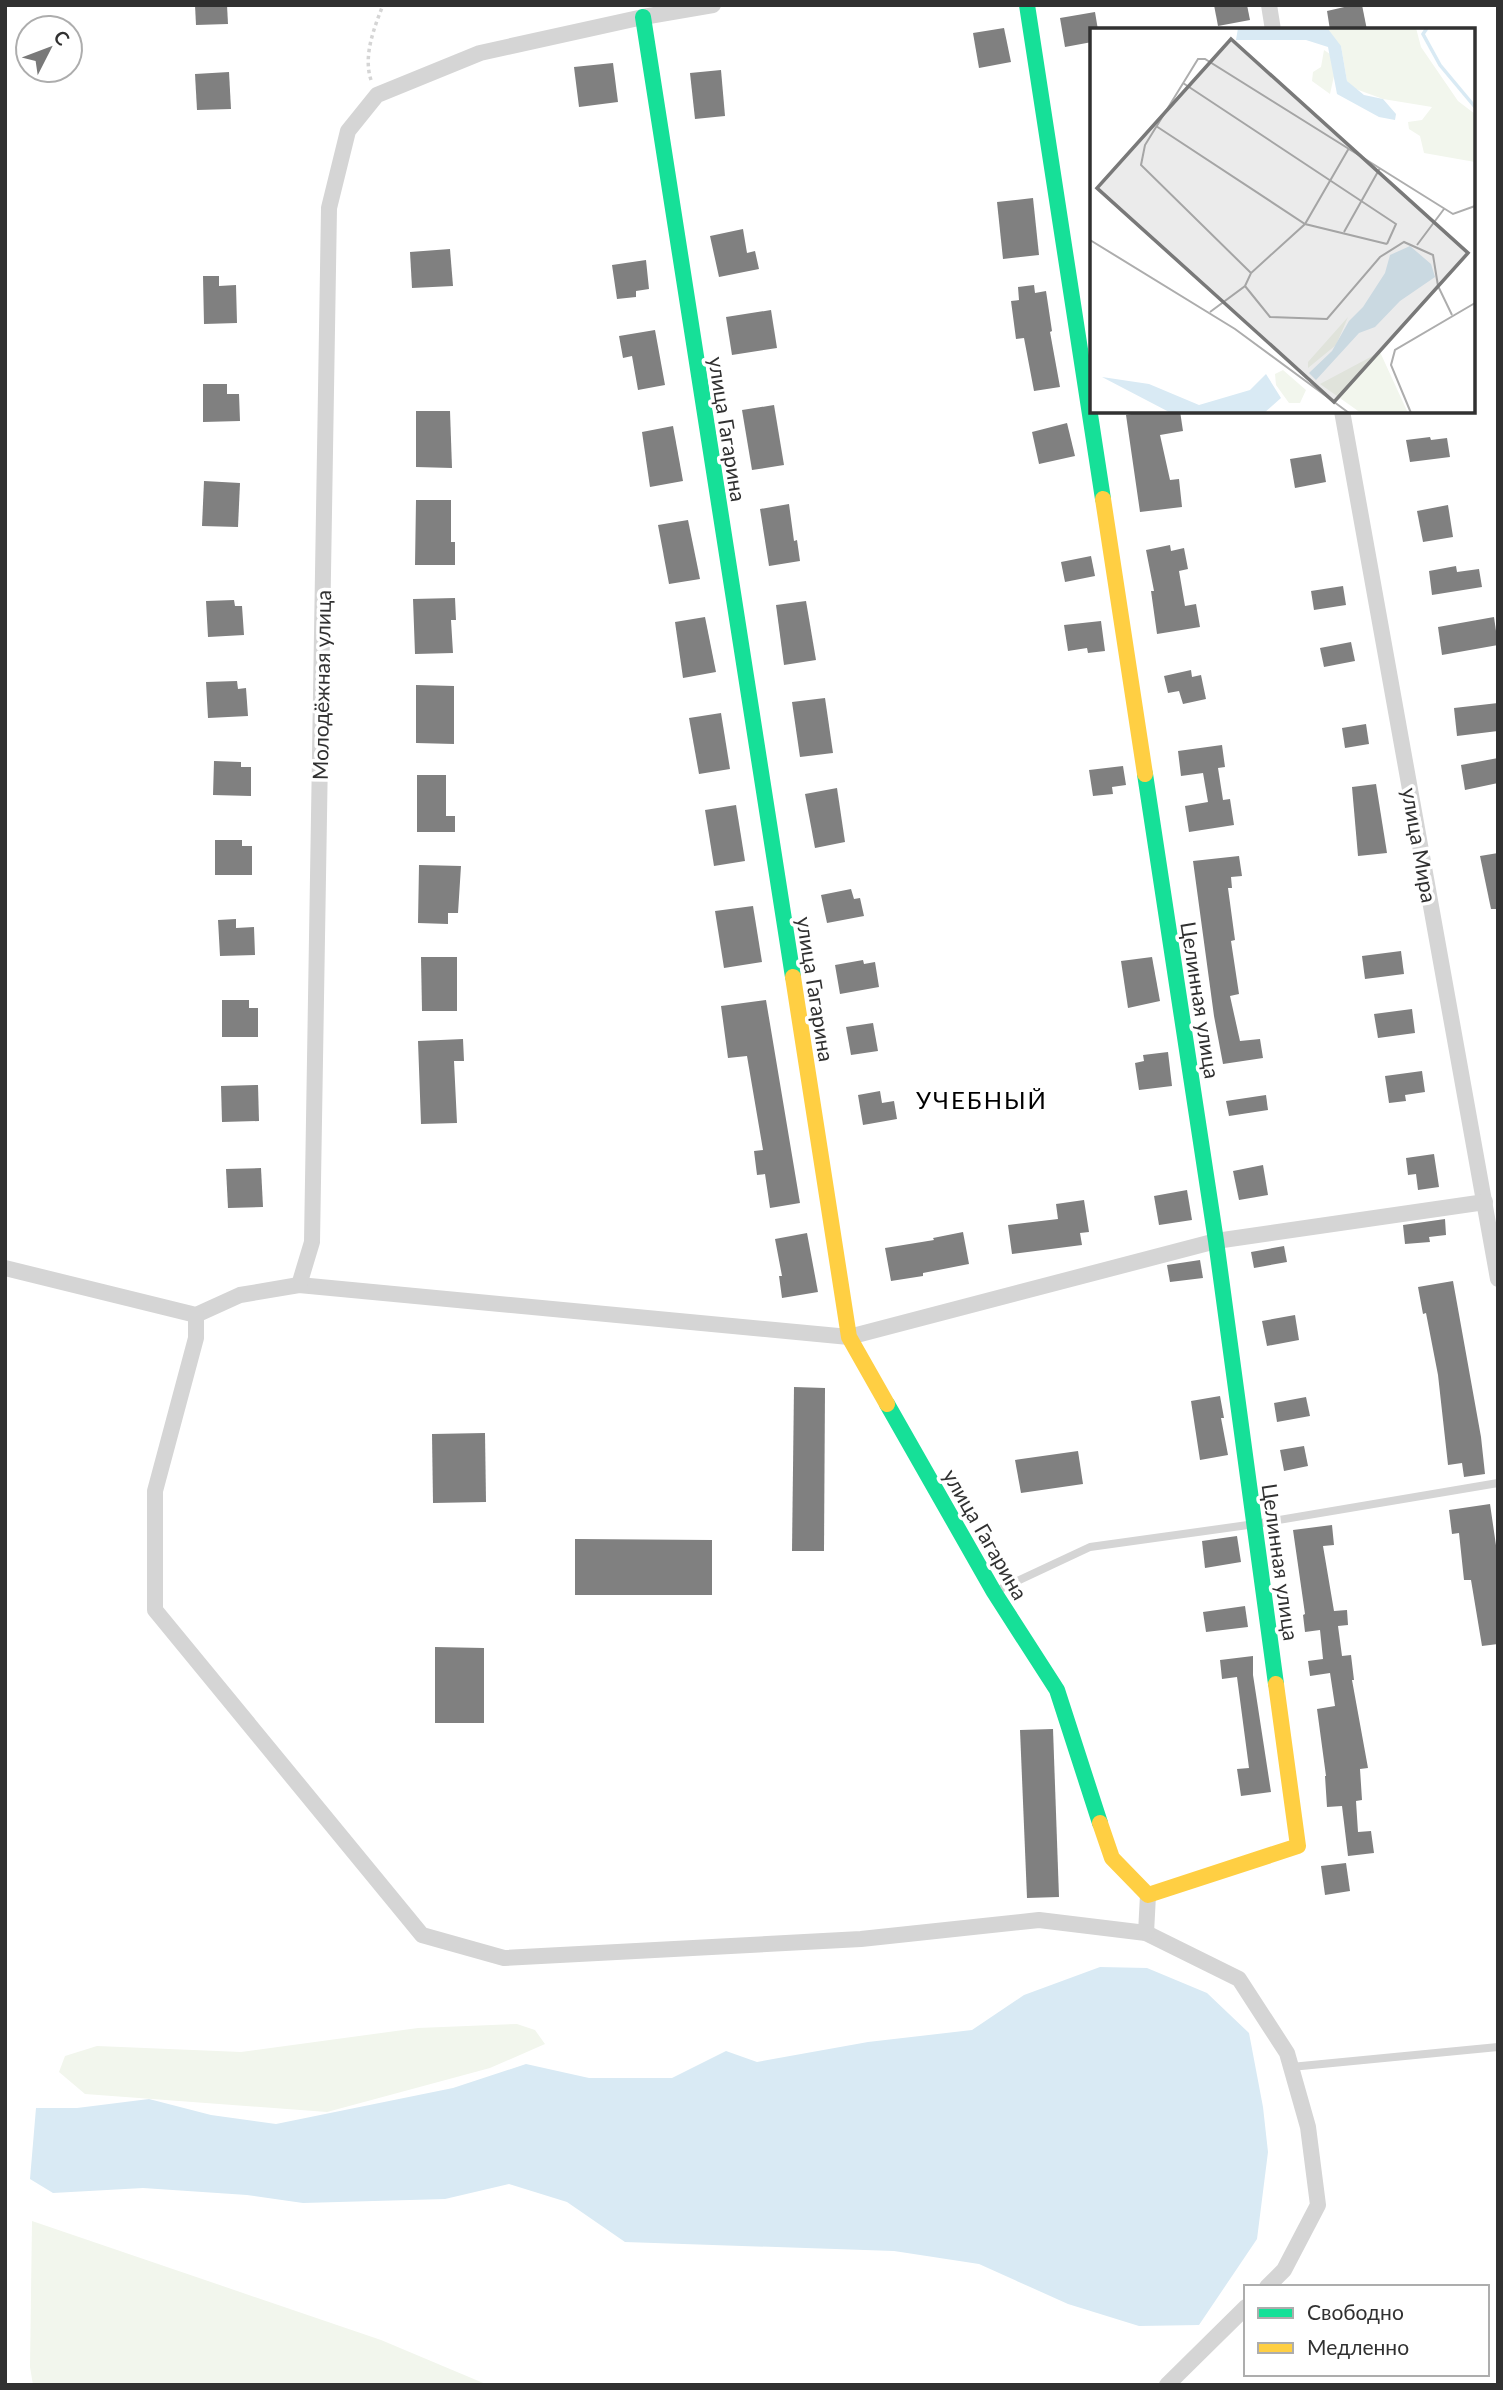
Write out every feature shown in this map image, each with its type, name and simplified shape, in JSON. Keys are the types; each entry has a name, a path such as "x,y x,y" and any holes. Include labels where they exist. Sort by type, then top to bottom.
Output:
{"street":[{"path":"377,95 480,53 643,17 713,5"},
{"name":"Целинная улица","path":"1027,5 1216,1241 1298,1846 1148,1895"},
{"path":"1269,5 1273,28"},
{"name":"улица Гагарина","path":"643,17 849,1337 994,1592 1057,1690 1112,1858 1148,1895"},
{"name":"Молодёжная улица","path":"299,1285 312,1242 329,208 348,131 377,95"},
{"name":"улица Мира","path":"1342,413 1498,1279"},
{"path":"5,1268 196,1315 240,1295 299,1285 849,1337 1216,1241 1485,1202"},
{"path":"196,1315 197,1338 155,1491 155,1610 422,1935 504,1958 861,1940 1039,1920 1146,1933 1239,1979 1287,2053 1308,2127 1318,2205 1284,2270 1269,2285"},
{"path":"1146,1933 1148,1895"},
{"path":"1167,2385 1244,2310"}],"lane":[{"path":"994,1592 1090,1547 1255,1524 1498,1483"},
{"path":"1291,2067 1498,2047"}],"path":[{"path":"377,95 366,66 375,25 383,5"}],"shaded area":[{"path":"1100,1967 1147,1968 1207,1993 1249,2033 1263,2107 1268,2152 1257,2239 1199,2325 1139,2326 1068,2304 979,2264 894,2251 625,2242 567,2202 509,2184 445,2199 303,2203 247,2195 143,2188 53,2193 30,2179 36,2108 77,2108 149,2099 211,2115 276,2124 453,2088 526,2064 589,2078 672,2078 726,2051 757,2062 868,2042 972,2030 1024,1995"},
{"path":"517,2024 535,2030 545,2044 490,2068 327,2112 85,2094 59,2072 65,2056 97,2046 241,2052 418,2028"},
{"path":"32,2221 381,2340 488,2385 33,2385 30,2367"}],"building":[{"path":"195,5 227,5 228,24 196,25"},
{"path":"1214,5 1247,5 1250,20 1218,26"},
{"path":"1362,5 1367,28 1330,28 1327,11"},
{"path":"1095,12 1098,28 1090,28 1090,42 1065,47 1060,18"},
{"path":"1004,28 1011,62 979,68 973,33"},
{"path":"613,63 618,102 579,107 574,67"},
{"path":"721,70 725,116 695,119 690,73"},
{"path":"229,72 231,109 197,110 195,74"},
{"path":"1033,198 1039,255 1003,259 997,202"},
{"path":"743,229 747,253 755,251 759,269 719,277 710,236"},
{"path":"450,249 453,286 412,288 410,252"},
{"path":"646,260 649,289 636,291 636,297 617,299 612,265"},
{"path":"203,276 219,276 219,286 236,285 237,323 204,324"},
{"path":"1034,285 1035,293 1046,291 1060,387 1034,391 1024,338 1016,339 1011,301 1019,300 1018,287"},
{"path":"771,310 777,348 732,355 726,317"},
{"path":"655,330 665,385 638,390 632,356 623,358 619,336"},
{"path":"203,384 227,384 227,394 239,394 240,421 203,422"},
{"path":"774,405 784,465 752,470 742,410"},
{"path":"416,411 450,411 452,468 416,467"},
{"path":"1180,413 1183,431 1160,435 1170,480 1179,479 1182,507 1140,512 1126,415"},
{"path":"1067,423 1075,456 1039,464 1032,432"},
{"path":"673,426 683,481 650,487 642,432"},
{"path":"1430,437 1431,440 1447,438 1450,457 1410,462 1406,440"},
{"path":"1321,454 1326,482 1295,488 1290,459"},
{"path":"204,481 240,483 238,527 202,526"},
{"path":"416,500 451,500 451,542 455,542 455,565 415,565"},
{"path":"789,504 794,541 797,540 800,561 769,566 760,509"},
{"path":"1448,505 1453,537 1423,542 1417,511"},
{"path":"688,520 700,579 669,584 658,525"},
{"path":"1170,545 1171,551 1184,548 1188,569 1179,571 1185,606 1196,604 1200,627 1157,634 1151,591 1154,591 1146,550"},
{"path":"1091,556 1095,576 1065,582 1061,562"},
{"path":"1456,566 1457,572 1479,569 1482,587 1432,595 1429,571"},
{"path":"1343,586 1346,605 1314,610 1311,591"},
{"path":"455,598 456,620 451,620 453,653 415,654 413,599"},
{"path":"234,600 235,606 242,606 244,635 208,637 206,601"},
{"path":"806,601 816,660 784,665 776,605"},
{"path":"705,617 716,672 683,678 675,622"},
{"path":"1494,617 1498,645 1442,655 1438,627"},
{"path":"1101,621 1105,651 1088,653 1087,648 1068,651 1064,625"},
{"path":"1351,642 1355,661 1324,667 1320,648"},
{"path":"1191,670 1192,677 1201,675 1206,699 1183,704 1179,691 1168,693 1164,676"},
{"path":"237,681 238,689 246,688 248,716 208,718 206,682"},
{"path":"416,685 454,686 454,744 416,743"},
{"path":"825,698 833,753 800,757 792,702"},
{"path":"1498,703 1498,731 1457,736 1454,708"},
{"path":"721,713 730,769 699,774 689,718"},
{"path":"1366,724 1369,744 1345,748 1342,728"},
{"path":"1222,745 1225,767 1218,768 1223,800 1230,799 1234,825 1189,832 1185,806 1208,802 1203,773 1181,776 1178,751"},
{"path":"1498,758 1498,783 1465,790 1461,765"},
{"path":"214,761 241,762 241,767 251,767 251,796 213,795"},
{"path":"1123,766 1126,785 1112,787 1113,794 1093,796 1089,770"},
{"path":"417,775 446,775 446,816 455,816 455,832 417,832"},
{"path":"1376,784 1387,853 1358,856 1352,787"},
{"path":"837,788 845,842 815,848 805,794"},
{"path":"736,805 745,861 714,866 705,810"},
{"path":"215,840 242,840 242,846 252,846 252,875 215,875"},
{"path":"1498,853 1498,909 1491,909 1480,856"},
{"path":"1239,856 1242,876 1231,877 1232,888 1228,888 1235,940 1231,941 1239,994 1230,996 1240,1041 1260,1039 1263,1058 1223,1064 1193,861"},
{"path":"419,865 461,866 458,913 448,913 448,924 418,923"},
{"path":"851,889 854,899 860,898 864,916 827,923 821,895"},
{"path":"753,906 762,962 724,968 715,911"},
{"path":"236,919 236,928 254,927 255,955 220,956 218,920"},
{"path":"1401,951 1404,974 1365,979 1362,956"},
{"path":"421,957 457,957 457,1011 422,1011"},
{"path":"1152,957 1160,1001 1128,1008 1121,961"},
{"path":"863,960 864,964 875,962 879,987 840,994 835,965"},
{"path":"222,1000 249,1000 249,1008 258,1008 258,1037 222,1037"},
{"path":"766,1000 800,1203 770,1208 765,1174 757,1175 754,1151 763,1150 747,1056 728,1058 721,1006"},
{"path":"1412,1009 1415,1033 1378,1038 1374,1014"},
{"path":"873,1023 878,1051 851,1055 846,1027"},
{"path":"463,1039 464,1061 454,1061 457,1123 421,1124 418,1041"},
{"path":"1168,1052 1172,1086 1139,1090 1135,1063 1144,1061 1143,1055"},
{"path":"1422,1071 1425,1092 1405,1095 1406,1101 1389,1103 1385,1076"},
{"path":"258,1085 259,1121 222,1122 221,1086"},
{"path":"880,1091 882,1103 894,1101 897,1119 863,1125 858,1095"},
{"path":"1266,1095 1268,1110 1229,1116 1226,1101"},
{"path":"1434,1154 1439,1187 1418,1190 1416,1174 1408,1175 1406,1158"},
{"path":"1263,1165 1268,1195 1239,1200 1233,1171"},
{"path":"261,1168 263,1207 228,1208 226,1169"},
{"path":"1187,1190 1192,1220 1159,1225 1154,1196"},
{"path":"1084,1200 1089,1232 1080,1233 1082,1245 1012,1254 1008,1225 1058,1219 1056,1204"},
{"path":"1445,1219 1446,1235 1429,1237 1430,1242 1405,1244 1403,1225"},
{"path":"963,1232 969,1264 891,1281 885,1248"},
{"path":"807,1233 818,1292 782,1298 779,1276 782,1276 775,1239"},
{"path":"1284,1246 1287,1262 1254,1268 1251,1252"},
{"path":"1200,1260 1203,1278 1170,1282 1167,1265"},
{"path":"1453,1281 1481,1437 1485,1474 1464,1477 1462,1463 1448,1465 1438,1375 1418,1287"},
{"path":"1295,1315 1299,1340 1267,1346 1262,1321"},
{"path":"794,1387 825,1388 824,1551 792,1551"},
{"path":"1220,1396 1228,1455 1200,1460 1191,1401"},
{"path":"1306,1397 1310,1416 1277,1422 1274,1403"},
{"path":"485,1433 486,1502 433,1503 432,1434"},
{"path":"1304,1446 1308,1466 1284,1471 1280,1450"},
{"path":"1078,1451 1083,1484 1021,1493 1015,1460"},
{"path":"1490,1504 1498,1559 1498,1644 1482,1646 1471,1580 1464,1580 1459,1533 1452,1534 1449,1510"},
{"path":"1332,1525 1334,1545 1323,1546 1334,1611 1347,1610 1348,1625 1338,1626 1342,1656 1351,1655 1352,1680 1368,1768 1360,1769 1362,1800 1356,1801 1358,1832 1371,1831 1374,1853 1348,1856 1342,1806 1327,1807 1326,1776 1317,1709 1335,1706 1330,1673 1310,1676 1308,1661 1323,1659 1320,1630 1305,1632 1305,1614 1293,1530"},
{"path":"1237,1536 1241,1562 1205,1568 1202,1541"},
{"path":"575,1539 712,1540 712,1595 575,1595"},
{"path":"1245,1606 1248,1627 1206,1632 1203,1612"},
{"path":"435,1647 484,1648 484,1723 435,1723"},
{"path":"1253,1656 1253,1675 1271,1792 1241,1796 1237,1769 1249,1768 1237,1677 1222,1679 1220,1660"},
{"path":"1053,1729 1059,1897 1027,1898 1020,1730"},
{"path":"1346,1863 1350,1891 1325,1895 1321,1866"}],"traffic: fast":[{"path":"1027,5 1103,499"},
{"path":"643,17 793,977"},
{"path":"1145,774 1216,1241 1276,1684"},
{"path":"887,1404 994,1592 1057,1690 1100,1823"}],"traffic: slow":[{"path":"1103,499 1145,774"},
{"path":"793,977 849,1337 887,1404"},
{"path":"1100,1823 1112,1858 1148,1895 1298,1846 1276,1684"}],"district":[{"name":"УЧЕБНЫЙ","path":"982,1099"}]}
